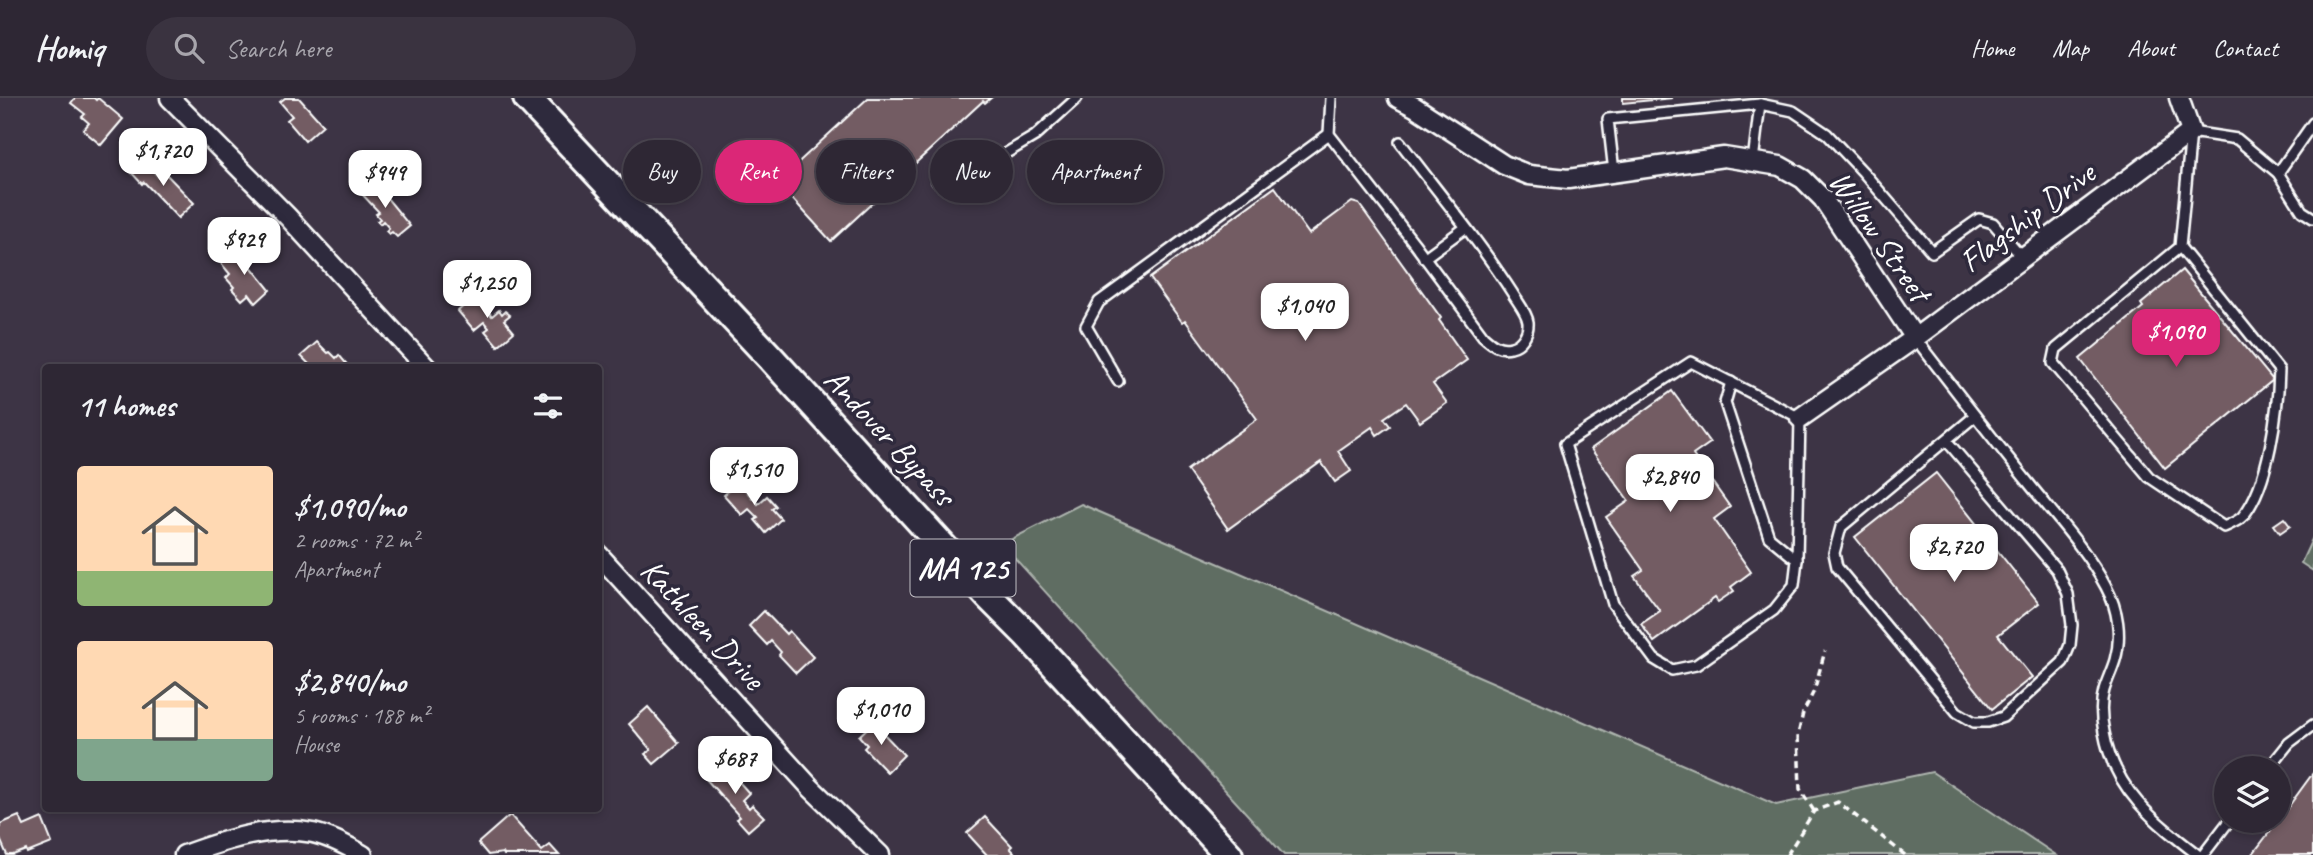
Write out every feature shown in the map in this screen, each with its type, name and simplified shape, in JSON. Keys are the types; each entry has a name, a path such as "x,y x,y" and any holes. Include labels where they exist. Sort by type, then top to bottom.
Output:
{"main road":[{"name":"Andover Bypass","path":"527,98 1229,855"}],"street":[{"path":"170,98 287,216 423,364"},
{"name":"Willow Street","path":"1398,98 1504,165 1529,175 1569,179 1724,157 1780,166 1804,179 1823,199 1915,338"},
{"path":"2179,98 2191,132"},
{"name":"Flagship Drive","path":"1800,418 1915,338 2191,132"},
{"name":"Kathleen Drive","path":"602,558 811,788 880,855"},
{"path":"184,855 258,833 284,831 314,833 363,855"}],"lane":[{"path":"1013,149 1035,136 1077,98"},
{"path":"1331,98 1329,134 1483,336 1493,345 1504,349 1516,346 1524,338 1528,322 1520,306 1499,273 1400,142"},
{"path":"1614,172 1608,119 1760,104 1793,111 1827,134 1932,252 1979,219 1993,223 2022,257"},
{"path":"1753,161 1760,104"},
{"path":"2278,173 2313,123"},
{"path":"2179,247 2278,370 2278,395 2264,475 2242,518 2224,527 2149,477 2053,363 2056,349 2179,247 2191,132 2237,139 2278,173 2302,211 2313,218"},
{"path":"1118,381 1086,326 1099,302 1329,134"},
{"path":"1424,258 1465,228"},
{"path":"1915,338 2071,535 2106,587 2115,607 2118,634 2116,657 2104,691 2101,715 2112,766 2132,796 2155,822 2200,855 2219,833"},
{"path":"1691,362 1731,382 1800,418 1797,560 1794,585 1774,610 1696,665 1672,670 1654,659 1613,604 1565,444 1691,362"},
{"path":"1731,382 1725,403 1769,537 1797,560"},
{"path":"1946,440 2057,570 2068,594 2072,625 2070,645 2063,662 2003,717 1988,722 1974,722 1957,712 1837,567 1834,553 1842,527 1946,440 1975,416"},
{"path":"2279,756 2289,743 2313,725"}],"path":[{"path":"1814,811 1800,789 1798,735 1825,651"},
{"path":"1787,855 1814,811 1838,802 1905,855"}],"green space":[{"path":"1081,504 1776,805 1932,772 2056,855 1284,855 1002,544"},
{"path":"2313,537 2313,571 2301,563"}],"building":[{"path":"75,98 98,98 123,119 101,145 83,130 89,123 82,117 85,114 71,103"},
{"path":"285,98 299,98 323,125 305,141 287,120 292,116 280,102"},
{"path":"868,98 991,98 985,103 983,101 941,140 930,140 930,150 916,163 916,140 822,140"},
{"path":"1623,98 1673,98 1623,103"},
{"path":"816,146 816,203 872,203 831,241 796,203 802,203 802,159"},
{"path":"143,158 161,180 166,174 194,203 178,218 130,171"},
{"path":"373,181 410,226 397,237 386,231 389,228 383,221 380,224 377,221 380,219 376,214 379,212 360,192"},
{"path":"1275,187 1309,234 1352,202 1359,204 1441,318 1439,320 1467,360 1433,384 1447,403 1420,422 1406,403 1384,418 1390,426 1377,435 1372,427 1338,451 1351,471 1335,482 1321,462 1228,529 1187,470 1257,419 1185,320 1182,322 1150,278"},
{"path":"236,248 270,290 256,303 249,294 242,300 232,289 234,287 226,278 230,274 220,262"},
{"path":"2182,270 2273,380 2165,468 2080,359 2143,307 2141,304"},
{"path":"475,296 492,316 499,310 502,314 505,311 510,315 504,320 514,332 498,346 485,331 489,328 484,322 474,330 458,311"},
{"path":"317,342 336,358 339,355 347,364 309,364 301,356"},
{"path":"1672,391 1710,443 1693,455 1730,507 1714,519 1751,572 1731,587 1734,591 1718,602 1715,598 1654,642 1641,624 1660,611 1634,576 1643,570 1606,517 1629,501 1591,449"},
{"path":"1936,473 2039,603 1998,635 2032,677 1992,709 1855,537"},
{"path":"738,482 758,504 767,496 776,506 772,509 781,519 766,533 755,520 758,518 749,509 742,515 724,495"},
{"path":"2284,518 2290,526 2280,533 2274,525"},
{"path":"764,611 786,634 789,631 813,657 796,673 779,655 781,652 771,641 767,645 749,626"},
{"path":"648,707 679,743 654,764 645,754 651,750 629,724"},
{"path":"875,721 904,755 887,772 864,748 867,745 859,736"},
{"path":"723,764 749,793 742,800 749,808 752,805 764,817 748,831 737,819 740,817 706,779"},
{"path":"2313,773 2313,855 2252,855 2269,833 2291,833 2291,803"},
{"path":"510,815 542,851 550,845 559,855 488,855 478,843"},
{"path":"19,816 24,826 42,818 52,843 27,853 26,850 7,855 0,839 0,824"},
{"path":"985,817 1012,846 1010,848 1014,852 1011,855 987,855 967,833"}]}
